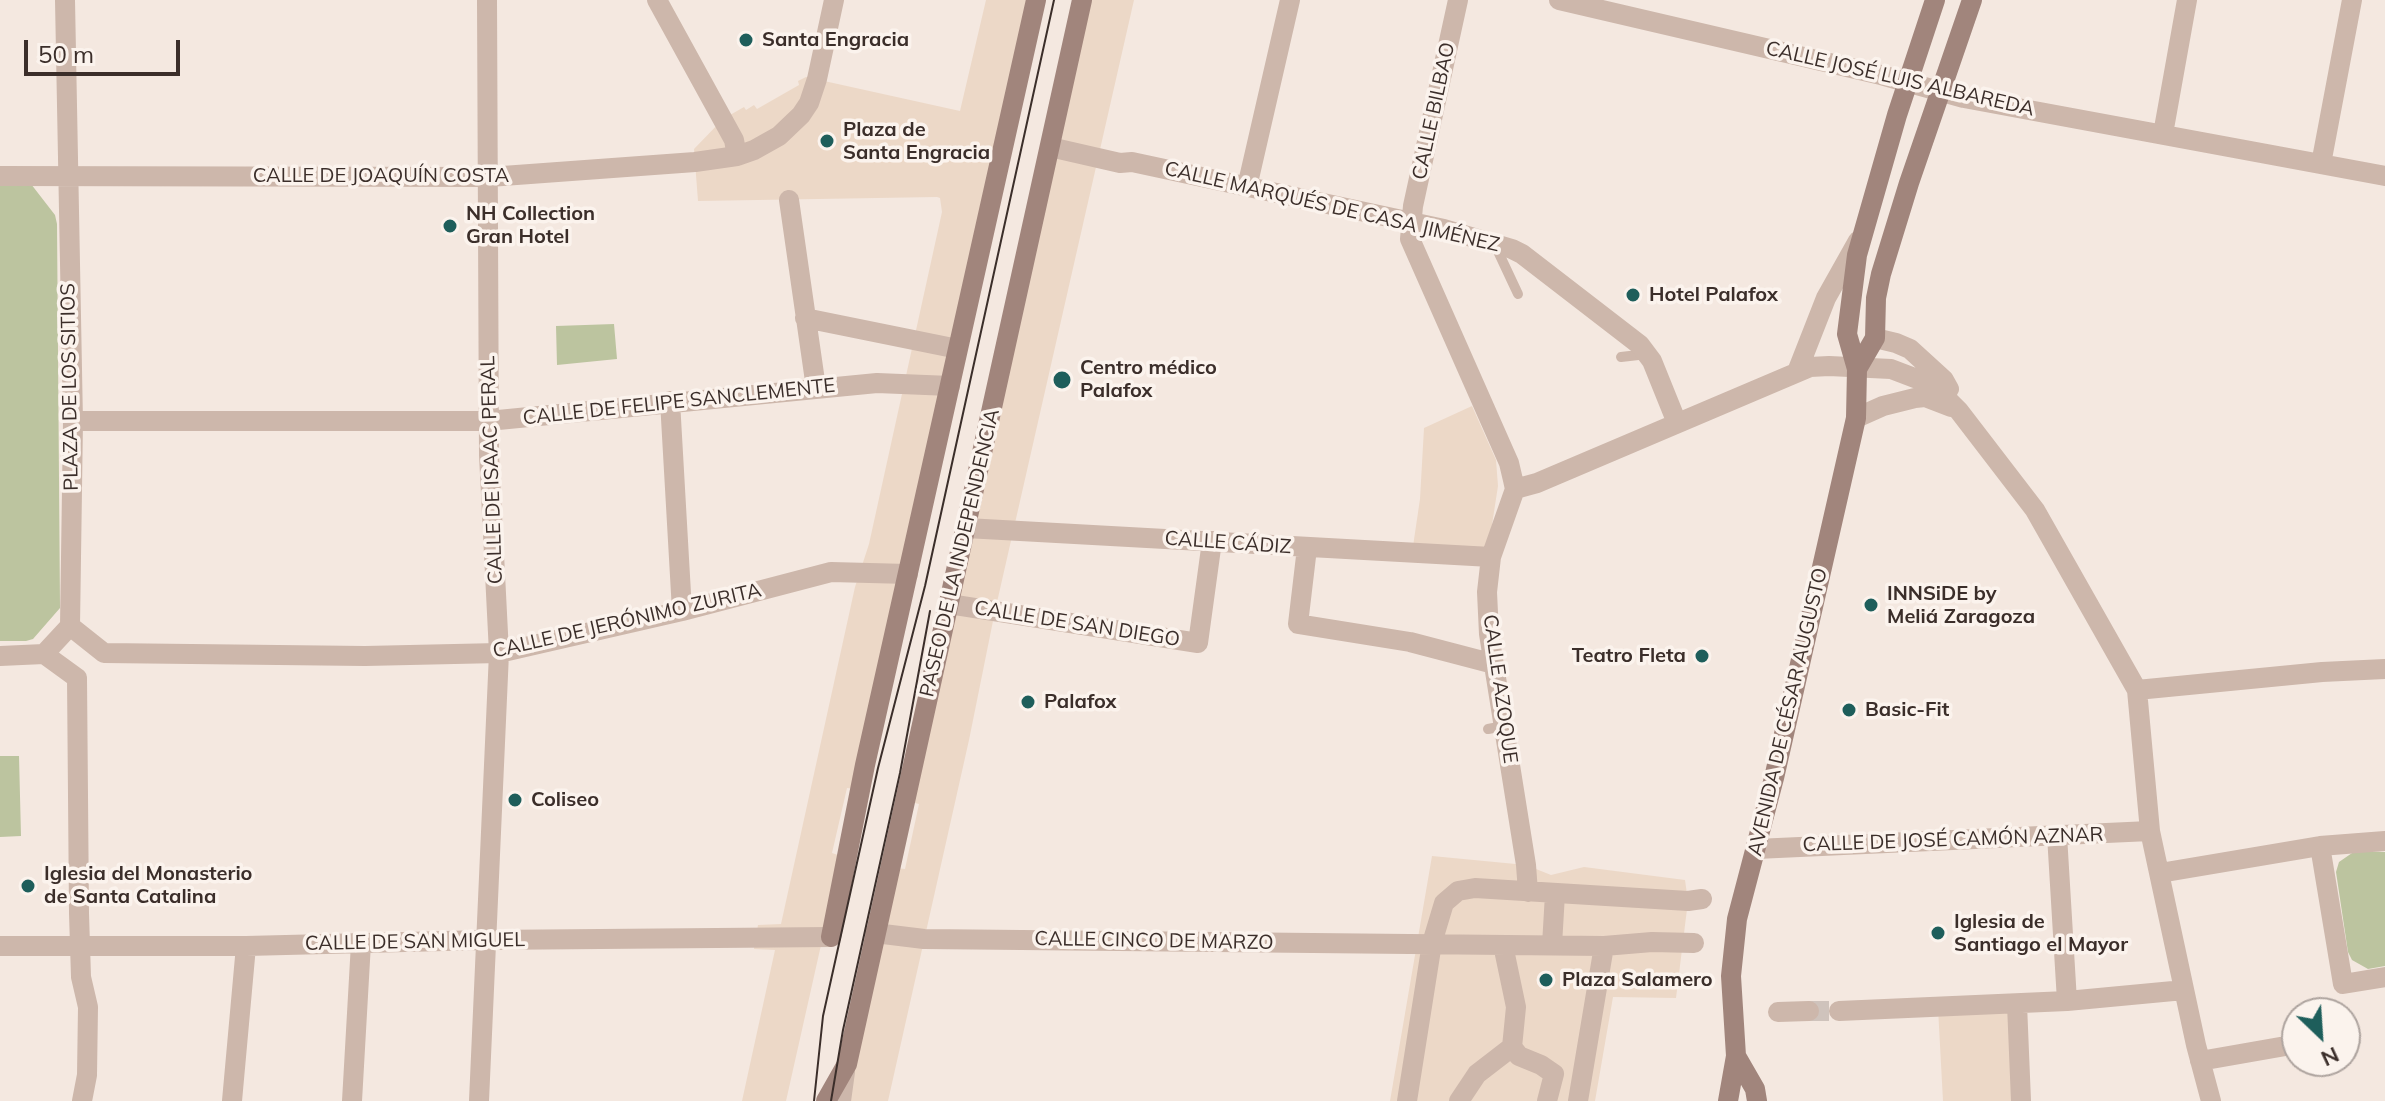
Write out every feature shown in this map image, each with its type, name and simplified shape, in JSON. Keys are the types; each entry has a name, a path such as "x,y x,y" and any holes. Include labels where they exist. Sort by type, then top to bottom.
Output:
{"street":[{"name":"PLAZA DE LOS SITIOS","path":"65,0 73,421 70,626"},
{"name":"CALLE DE ISAAC PERAL","path":"479,1101 499,653 488,421 487,0"},
{"path":"657,0 734,140 737,156 772,141 790,128 809,103 834,0"},
{"path":"908,574 1036,0"},
{"name":"PASEO DE LA INDEPENDENCIA","path":"826,1101 845,1072 1082,0"},
{"path":"1247,187 1290,0"},
{"name":"CALLE BILBAO","path":"1458,0 1413,206 1410,239 1509,463 1515,489"},
{"name":"CALLE JOSÉ LUIS ALBAREDA","path":"1559,0 1940,92 2385,176"},
{"name":"AVENIDA DE CÉSAR AUGUSTO","path":"1728,1101 1736,1056 1731,1003 1737,919 1856,418 1857,369 1847,334 1854,274 1862,234 1935,0"},
{"name":"AVENIDA DE CÉSAR AUGUSTO","path":"1857,369 1875,338 1879,283 1972,0"},
{"path":"2163,134 2187,0"},
{"path":"2321,164 2352,0"},
{"name":"CALLE MARQUÉS DE CASA JIMÉNEZ","path":"1050,147 1412,223 1495,243 1522,254 1632,338 1648,354 1677,423"},
{"name":"CALLE DE JOAQUÍN COSTA","path":"66,176 489,177 695,162 737,156"},
{"path":"0,176 66,176"},
{"path":"789,200 816,388"},
{"name":"AVENIDA DE CÉSAR AUGUSTO","path":"1797,372 1826,298 1862,234"},
{"path":"805,318 953,348"},
{"path":"1875,338 1896,343 1918,356 1944,380 1959,411"},
{"path":"1515,489 1537,483 1797,372 1818,366 1891,369 1933,385 1959,411 2035,510 2137,690 2150,831 2211,1101"},
{"name":"CALLE DE FELIPE SANCLEMENTE","path":"73,421 488,421 647,400 670,401 877,383 950,386"},
{"path":"1856,418 1883,406 1915,398 1932,399 1959,411"},
{"path":"670,401 682,611"},
{"name":"CALLE AZOQUE","path":"1515,489 1491,557 1487,592 1496,728 1526,865 1528,892"},
{"name":"CALLE CÁDIZ","path":"966,528 1491,557"},
{"name":"CALLE DE SAN DIEGO","path":"949,604 1198,643 1212,541"},
{"path":"1307,548 1298,624 1410,642 1494,664"},
{"name":"CALLE DE JERÓNIMO ZURITA","path":"104,653 365,656 499,653 682,611 831,572 908,574"},
{"name":"CALLE DE SAN MIGUEL","path":"0,946 246,946 831,937 865,765 908,574"},
{"path":"44,654 70,626 104,653 77,678 81,977 88,1007 87,1075 82,1101"},
{"path":"0,656 44,654 77,678"},
{"path":"2137,690 2385,669"},
{"name":"CALLE DE JOSÉ CAMÓN AZNAR","path":"1756,849 2150,831"},
{"path":"2057,835 2067,1001"},
{"path":"2160,873 2320,846 2385,841"},
{"path":"2320,846 2343,984 2385,977"},
{"path":"1407,1101 1426,943 1444,903 1458,891 1475,888 1688,901 1702,899"},
{"path":"1552,945 1555,894"},
{"name":"CALLE CINCO DE MARZO","path":"875,933 924,939 1426,943"},
{"path":"352,1101 361,943"},
{"path":"1426,943 1604,946 1694,943"},
{"path":"1503,945 1516,1007 1512,1047 1519,1056 1554,1074 1547,1101"},
{"path":"232,1101 246,946"},
{"path":"1578,1101 1604,946"},
{"path":"1839,1011 2067,1001 2184,990"},
{"path":"2017,1004 2021,1101"},
{"path":"1778,1012 1809,1011"},
{"path":"1459,1101 1477,1074 1512,1047"},
{"path":"2200,1061 2281,1047"},
{"name":"AVENIDA DE CÉSAR AUGUSTO","path":"1736,1056 1755,1089 1757,1101"},
{"path":"841,1101 845,1072"}],"lane":[{"path":"1495,243 1518,294"},
{"path":"1621,357 1648,354"}],"green space":[{"path":"0,182 31,184 55,215 57,224 60,608 33,639 26,641 0,641"},
{"path":"614,324 617,359 557,365 556,326"},
{"path":"0,756 19,756 21,836 0,837"},
{"path":"2355,851 2385,852 2385,966 2368,969 2352,960 2348,952 2336,872 2339,862"}],"shaded area":[{"path":"986,0 1031,0 855,789 847,788 832,853 841,856 786,1101 742,1101 775,950 754,949 758,925 781,924 942,212 940,198 937,197 698,201 694,149 723,119 744,107 746,110 754,105 757,109 799,85 798,81 806,77 960,111"},
{"path":"1089,0 1134,0 995,611 888,1101 832,1101 896,868 905,869 919,804 911,802"},
{"path":"1472,406 1496,460 1498,486 1487,557 1412,553 1420,499 1424,428"},
{"name":"Plaza Salamero","path":"1432,856 1526,865 1551,875 1584,867 1685,880 1688,901 1676,998 1613,997 1595,1101 1390,1101"},
{"path":"2017,1004 2021,1101 1943,1101 1938,1008"}],"tunnel":[{"path":"1809,1011 1839,1011"}],"tram line":[{"path":"814,1101 823,1016 878,768 925,586 1054,0"},
{"path":"831,1101 843,1030 900,773 930,611"}],"place":[{"name":"Santa Engracia","path":"746,40"},
{"name":"Plaza de Santa Engracia","path":"827,141"},
{"name":"NH Collection Gran Hotel","path":"450,226"},
{"name":"Hotel Palafox","path":"1633,295"},
{"name":"Centro médico Palafox","path":"1062,380"},
{"name":"INNSiDE by Meliá Zaragoza","path":"1871,605"},
{"name":"Teatro Fleta","path":"1702,656"},
{"name":"Palafox","path":"1028,702"},
{"name":"Basic-Fit","path":"1849,710"},
{"name":"Coliseo","path":"515,800"},
{"name":"Iglesia del Monasterio de Santa Catalina","path":"28,886"},
{"name":"Iglesia de Santiago el Mayor","path":"1938,933"},
{"name":"Plaza Salamero","path":"1546,980"}]}
